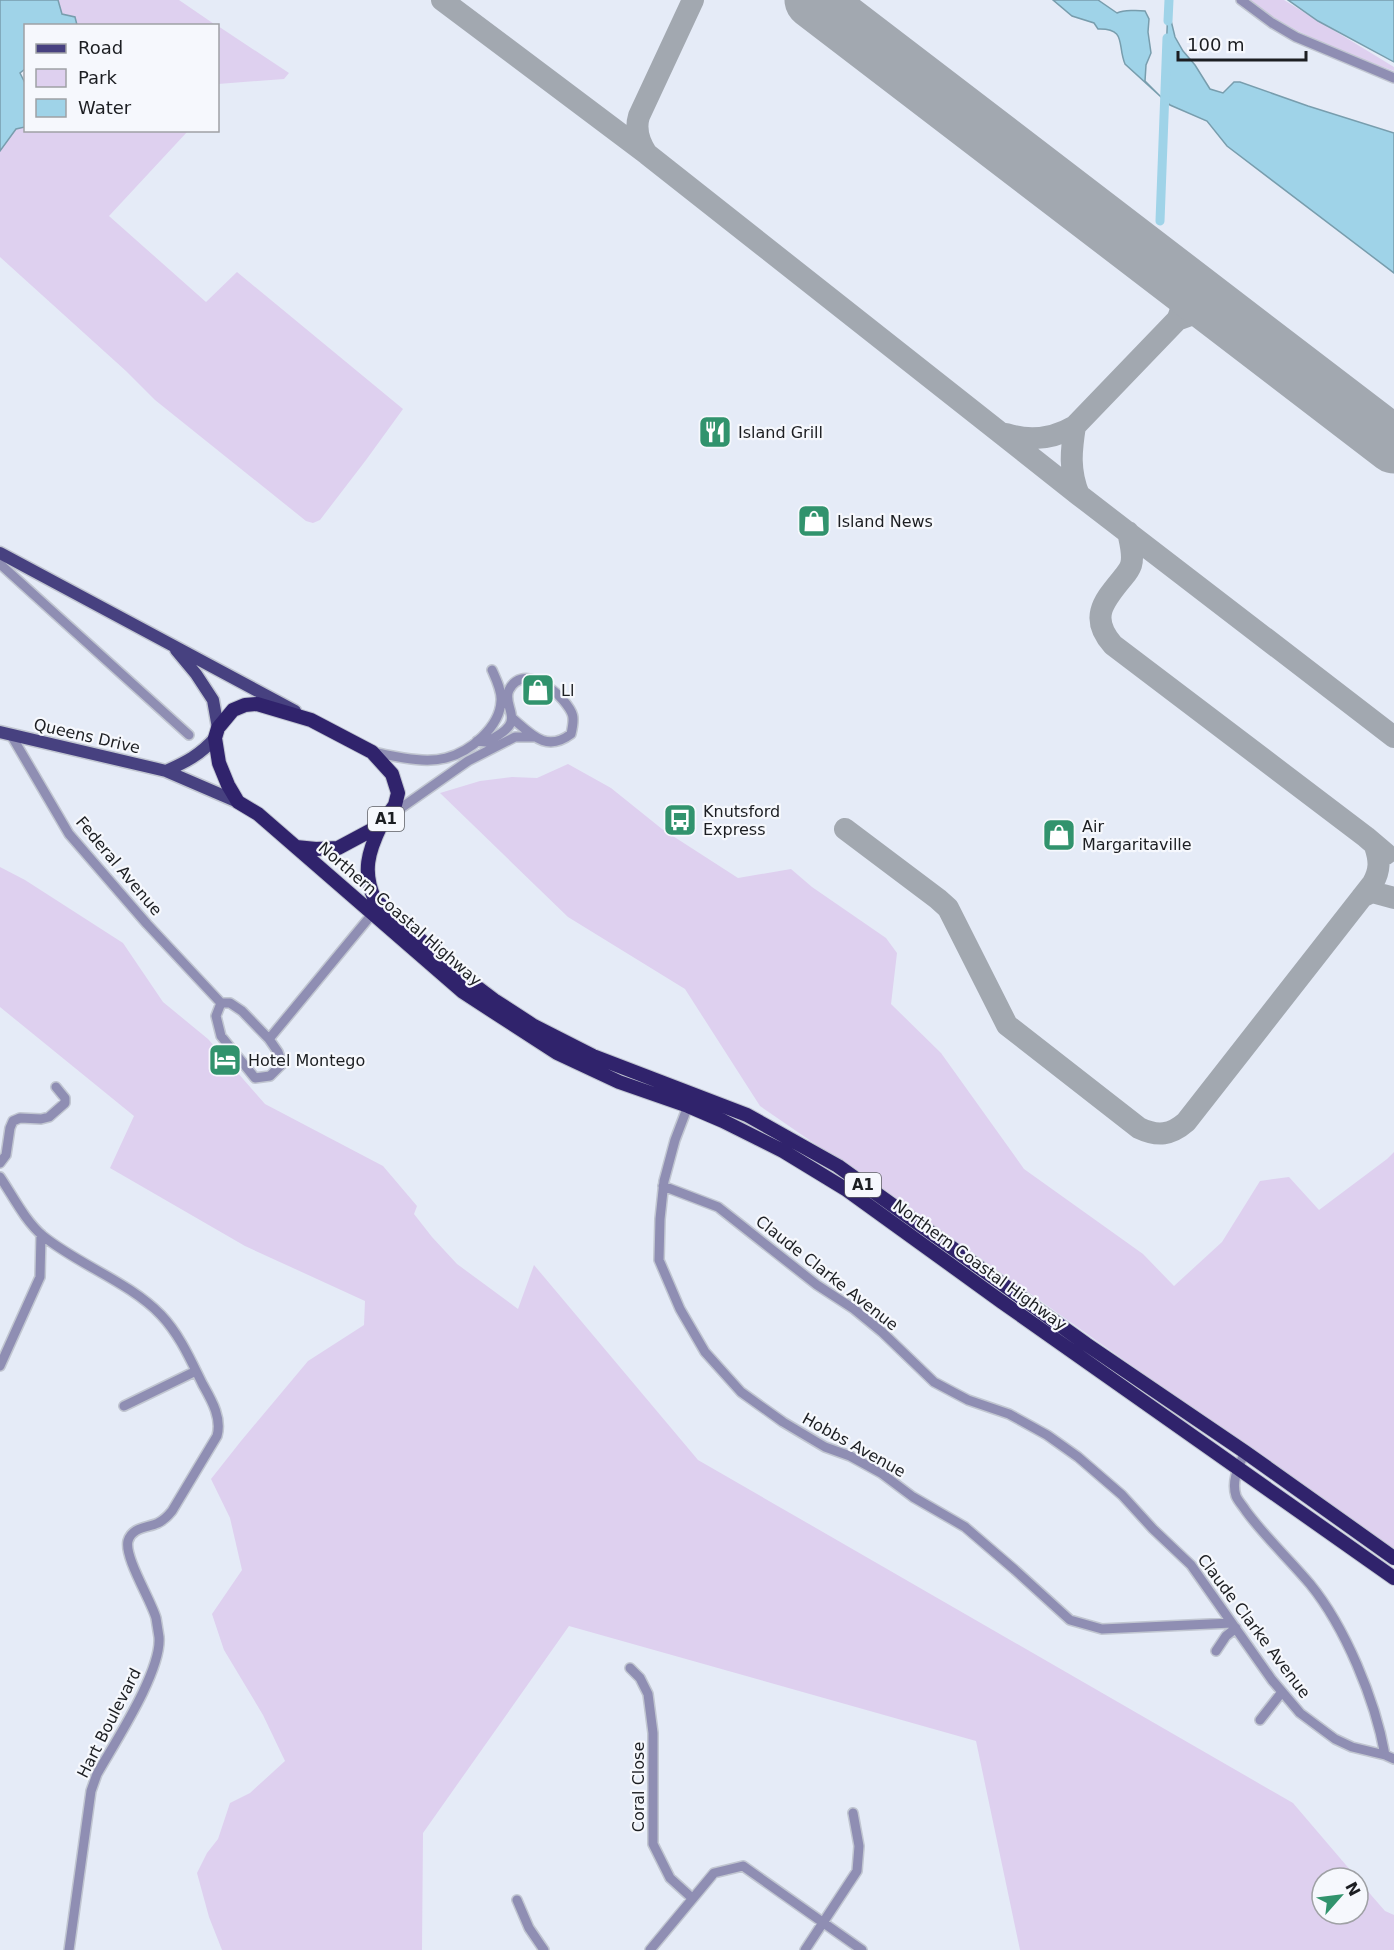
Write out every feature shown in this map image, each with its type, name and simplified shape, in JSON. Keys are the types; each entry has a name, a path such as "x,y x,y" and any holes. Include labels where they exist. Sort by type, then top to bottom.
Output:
{"highway":[{"name":"A1","path":"216,733 233,710 245,705 266,706 311,720 372,752 392,774 398,794 395,805 383,823 338,848 296,847 258,814 237,802"},
{"path":"216,733 219,763 237,802"},
{"name":"Northern Coastal Highway","path":"383,823 370,852 367,868 368,885 375,900 457,972 494,1000 534,1026 593,1056 747,1115 838,1166 1077,1338 1245,1452 1394,1558"},
{"name":"Northern Coastal Highway","path":"296,847 463,992 557,1053 619,1082 723,1121 783,1151 847,1190 1394,1578"}],"main road":[{"path":"0,553 311,720"},
{"path":"172,644 213,700 216,733"},
{"name":"A1","path":"166,771 191,760 205,750 216,733"},
{"name":"Queens Drive","path":"5,734 166,771 237,802"}],"street":[{"path":"1241,0 1296,37 1394,78"},
{"path":"0,564 189,735"},
{"path":"372,752 411,759 446,758 463,751 477,741 498,714 502,700 492,670"},
{"path":"523,679 532,679 557,694 570,708 574,718 571,734 565,739 551,742 534,737 512,718 508,703 509,690 516,682 523,679"},
{"path":"477,741 486,742 496,737 509,726 512,718"},
{"name":"Federal Avenue","path":"5,734 69,834 147,924 221,1004"},
{"path":"383,823 468,761 515,737 534,737"},
{"path":"269,1039 373,913"},
{"path":"230,1003 242,1011 269,1039 278,1052 282,1064 270,1076 255,1078 221,1036 216,1017 221,1004 230,1003"},
{"path":"0,1163 6,1155 13,1121 20,1118 49,1117 64,1103 65,1098 56,1087"},
{"name":"Hobbs Avenue","path":"688,1106 675,1140 663,1186 659,1260 680,1309 705,1352 741,1392 791,1427 825,1447 850,1456 881,1473 913,1497 965,1527 1070,1620 1102,1629 1234,1626"},
{"name":"Hart Boulevard","path":"1,1181 41,1234 151,1306 172,1329 212,1403 219,1428 217,1436 172,1511 158,1523 135,1531 128,1541 129,1554 156,1617 159,1639 157,1661 97,1774 91,1791 69,1950"},
{"name":"Claude Clarke Avenue","path":"663,1186 718,1207 817,1285 854,1309 882,1332 934,1382 968,1400 1009,1414 1047,1435 1078,1457 1122,1495 1191,1565 1282,1692 1300,1713 1335,1739 1352,1747 1389,1757"},
{"path":"0,1365 40,1276 41,1234"},
{"path":"124,1406 196,1371"},
{"path":"1245,1452 1234,1486 1237,1498 1331,1613 1347,1643 1389,1757"},
{"path":"1216,1651 1234,1626"},
{"name":"Coral Close","path":"630,1668 640,1678 648,1694 653,1733 653,1844 670,1878 692,1898"},
{"path":"1260,1720 1282,1692"},
{"path":"805,1950 857,1871 860,1846 853,1813"},
{"path":"650,1950 714,1874 744,1866 862,1950"},
{"path":"518,1900 529,1928 544,1950"}],"green space":[{"path":"58,0 179,0 214,24 77,24 75,17 62,14"},
{"path":"1248,0 1284,0 1394,67 1394,71 1300,32"},
{"path":"219,27 289,73 284,79 219,84"},
{"path":"24,127 24,132 187,132 109,216 206,302 237,272 403,409 320,520 313,523 306,521 155,400 0,257 0,148 16,129"},
{"path":"568,764 611,788 662,829 738,878 791,869 812,887 886,938 897,953 891,1004 941,1053 1024,1169 1143,1254 1174,1286 1222,1242 1260,1181 1289,1177 1319,1210 1394,1152 1394,1552 952,1238 760,1106 685,989 568,917 440,793 480,781 512,777 537,778"},
{"path":"0,867 25,880 123,943 163,1002 208,1039 265,1104 383,1166 417,1206 414,1214 457,1264 518,1309 534,1265 698,1460 1293,1803 1347,1866 1310,1866 1310,1926 1370,1926 1370,1894 1385,1911 1394,1915 1394,1950 1020,1950 976,1741 569,1626 423,1833 422,1950 222,1950 209,1917 197,1873 207,1853 218,1839 230,1803 250,1793 285,1761 263,1715 224,1650 212,1614 242,1570 230,1518 211,1479 308,1361 364,1325 365,1301 245,1246 110,1168 134,1116 0,1007"}],"water":[{"path":"0,0 58,0 62,14 75,17 77,24 24,24 24,70 20,73 24,81 24,127 16,129 0,151"},
{"path":"1053,0 1098,0 1117,13 1131,10 1145,11 1149,19 1151,53 1146,65 1145,81 1159,95 1125,64 1119,39 1113,31 1098,29 1094,23 1072,16"},
{"path":"1288,0 1394,0 1394,62 1318,21"},
{"path":"1168,8 1175,37 1210,89 1223,93 1234,82 1240,82 1394,133 1394,273 1227,146 1207,121 1170,105 1164,100"}],"waterway":[{"path":"1168,21 1169,0"},
{"path":"1160,221 1167,38"}],"taxiway":[{"path":"442,0 647,154 1079,495 1394,737"},
{"path":"647,154 638,135 639,116 693,0"},
{"path":"1175,277 1182,298 1177,320"},
{"path":"1006,434 1024,438 1042,438 1075,426 1177,320 1199,312 1221,313"},
{"path":"1075,426 1072,461 1079,495"},
{"path":"1128,532 1132,553 1131,565 1108,596 1101,611 1102,627 1113,645 1386,854"},
{"path":"845,829 948,908 1007,1025 1139,1128 1152,1133 1170,1132 1186,1122 1373,883 1379,865 1375,846"},
{"path":"1362,897 1372,892 1394,898"}],"runway":[{"path":"813,0 1394,445"}],"place":[{"name":"Island Grill","path":"715,432"},
{"name":"Island News","path":"814,521"},
{"name":"Ll","path":"538,690"},
{"name":"Knutsford Express","path":"680,820"},
{"name":"Air Margaritaville","path":"1059,835"},
{"name":"Hotel Montego","path":"225,1060"}]}
